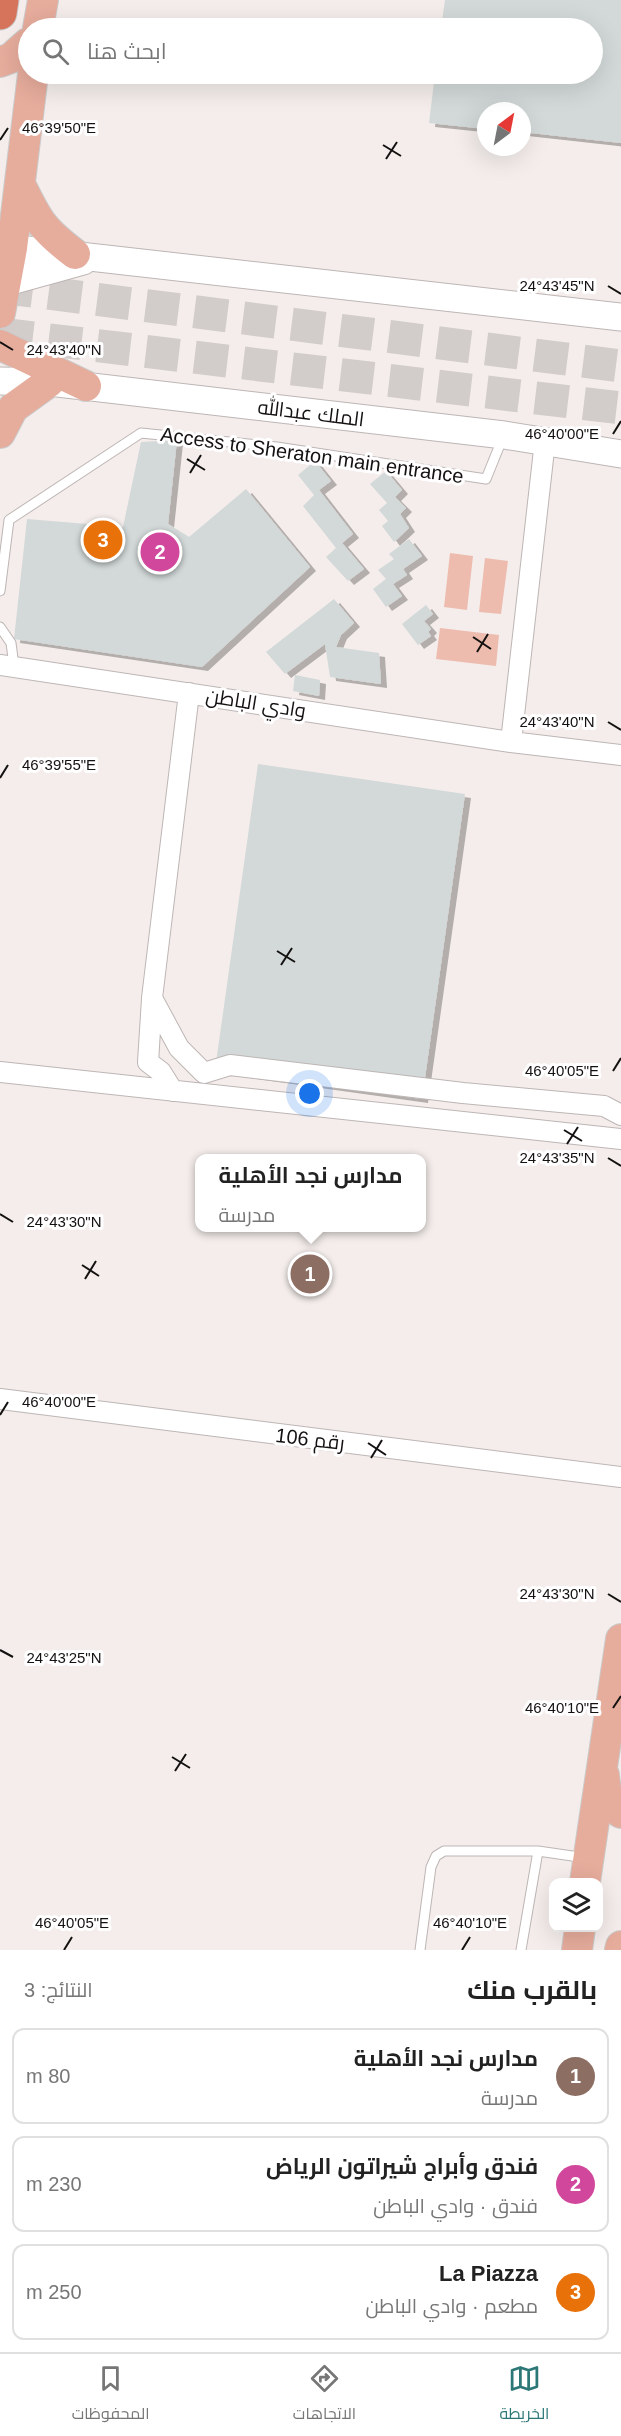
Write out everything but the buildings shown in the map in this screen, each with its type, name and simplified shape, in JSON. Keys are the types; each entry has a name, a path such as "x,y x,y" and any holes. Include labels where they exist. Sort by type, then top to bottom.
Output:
{"highway":[{"path":"0,13 2,0"}],"main road":[{"path":"39,18 42,0"},
{"path":"0,62 11,58 18,52"},
{"path":"0,313 4,263 20,184 32,84"},
{"path":"20,184 37,220 49,234 86,256"},
{"path":"4,263 86,256 621,317"},
{"path":"0,345 86,386"},
{"name":"الملك عبدالله","path":"0,381 49,382 504,435 621,454"},
{"path":"0,433 13,408 49,382"},
{"path":"587,1870 621,1639"},
{"path":"603,1772 607,1797 613,1809 621,1813"},
{"path":"577,1950 579,1932"}],"street":[{"path":"511,742 545,441"},
{"name":"وادي الباطن","path":"7,666 511,742 621,755"},
{"path":"173,1091 161,1072 148,1062 152,998 189,693"},
{"path":"152,998 179,1048 204,1073 230,1065 463,1093 604,1106 621,1115"},
{"path":"0,1072 621,1139"},
{"name":"رقم 106","path":"0,1399 621,1477"}],"lane":[{"name":"Access to Sheraton main entrance","path":"0,591 9,520 141,433 277,447 486,479 504,435"},
{"path":"0,627 11,643 7,666"},
{"path":"420,1950 431,1867 436,1856 444,1851 538,1851 587,1870"},
{"path":"521,1950 538,1851"}],"shaded area":[{"path":"450,553 473,556 467,610 444,607"},
{"path":"485,558 508,561 501,614 479,612"},
{"path":"440,628 499,635 496,666 436,659"}],"tunnel":[{"path":"0,287 621,366"},
{"path":"0,334 621,408"}],"place":[{"name":"La Piazza","path":"103,540"},
{"name":"فندق وأبراج شيراتون الرياض","path":"160,552"},
{"name":"مدارس نجد الأهلية","path":"310,1274"}]}
